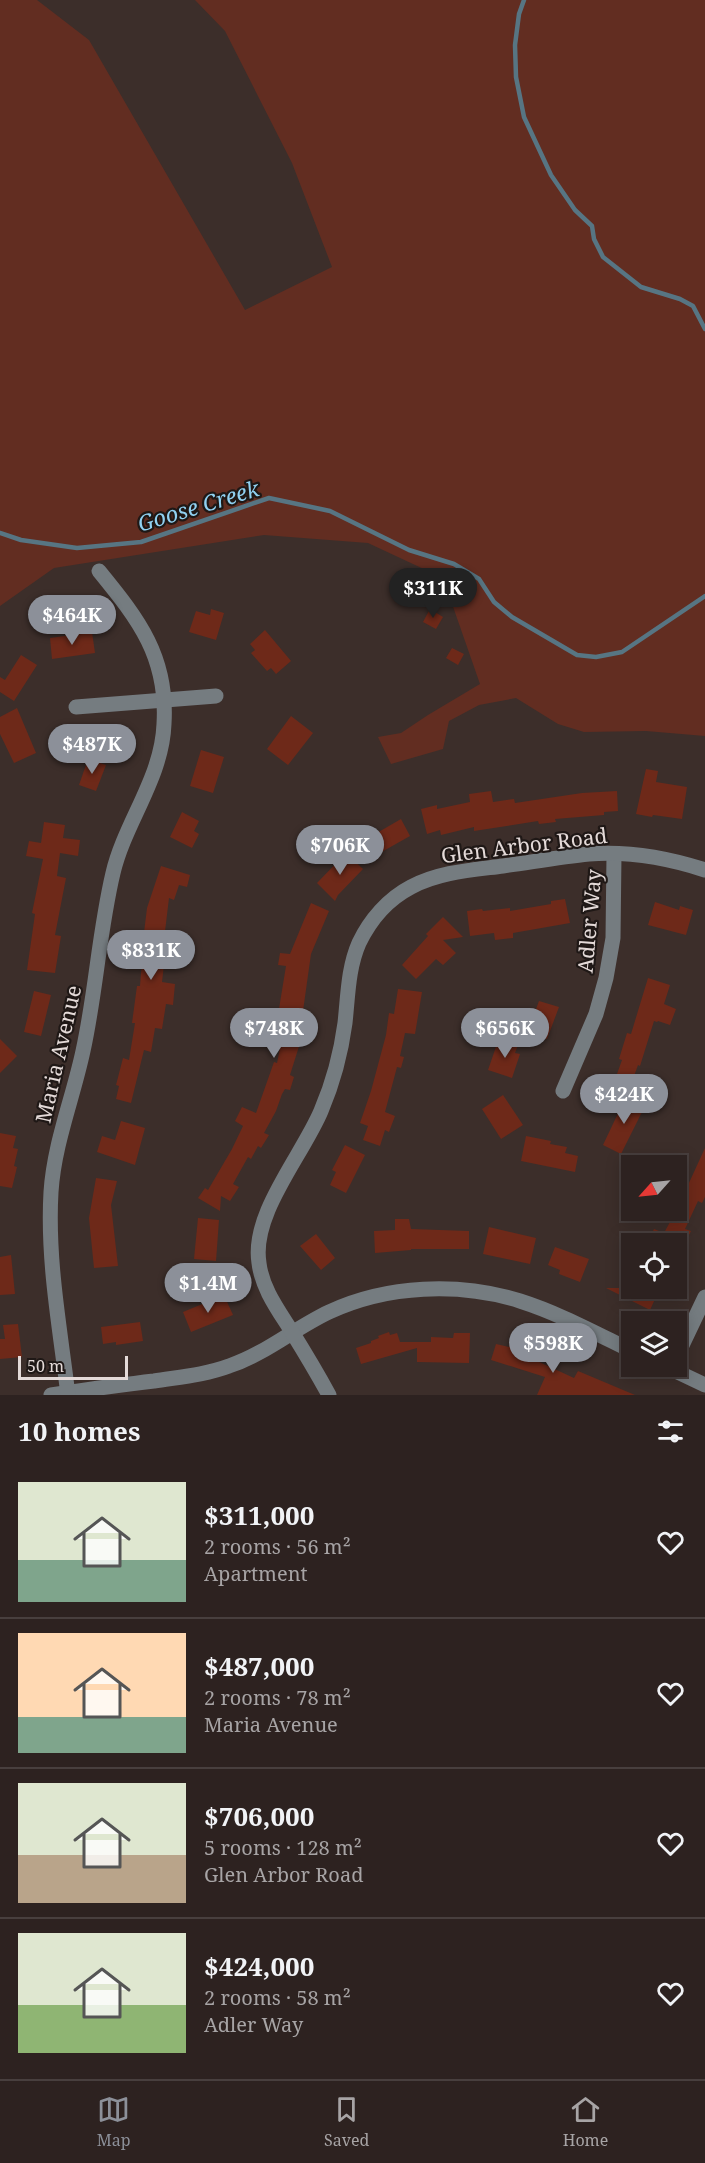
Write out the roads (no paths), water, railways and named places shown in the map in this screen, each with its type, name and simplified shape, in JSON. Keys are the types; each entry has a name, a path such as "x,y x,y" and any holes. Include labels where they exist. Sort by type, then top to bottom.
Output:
{"street":[{"name":"Maria Avenue","path":"68,1394 50,1236 51,1190 59,1144 83,1053 115,863 160,755 165,723 161,678 144,630 99,571"},
{"path":"76,707 216,696"},
{"name":"Glen Arbor Road","path":"329,1395 266,1288 261,1275 258,1253 261,1226 265,1214 302,1150 321,1111 334,1074 352,964 359,943 370,924 398,895 435,877 458,872 590,854 652,857 705,870"},
{"name":"Adler Way","path":"563,1091 592,1024 606,978 613,938 615,855"},
{"path":"51,1395 203,1374 231,1366 331,1311 374,1297 409,1290 448,1289 484,1292 520,1301 550,1312 621,1346"},
{"path":"687,1333 705,1297"},
{"path":"687,1374 705,1385"}],"waterway":[{"name":"Goose Creek","path":"524,0 519,14 515,45 516,77 524,117 551,175 575,210 592,226 594,239 603,257 641,287 680,299 693,306 705,329"},
{"name":"Goose Creek","path":"0,533 21,540 77,548 141,542 269,498 330,511 409,550 454,564 479,579 494,602 512,617 577,655 596,657 622,652 705,596"}]}
